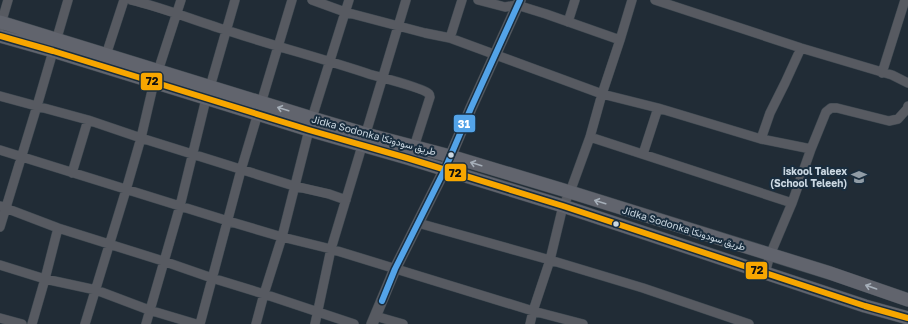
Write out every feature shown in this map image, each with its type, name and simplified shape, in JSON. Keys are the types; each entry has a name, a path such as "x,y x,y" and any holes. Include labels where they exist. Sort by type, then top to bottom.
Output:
{"main road":[{"name":"Jidka Sodonka طريق سودونكا","path":"0,27 208,93 365,140 444,169 563,206 865,306 908,318"},
{"name":"Jidka Sodonka طريق سودونكا","path":"54,45 106,55 156,76"},
{"name":"Jidka Sodonka طريق سودونكا","path":"365,140 414,147 450,156 830,273 908,300"}],"street":[{"path":"0,27 8,0"},
{"path":"0,227 3,207 21,157 68,0"},
{"path":"106,55 124,0"},
{"path":"131,0 177,13 278,47 422,89 429,94 430,101 414,147"},
{"path":"85,324 141,138 156,76 181,0"},
{"path":"146,324 180,206 192,154 234,0"},
{"path":"200,324 241,170 292,0"},
{"path":"312,0 345,12 450,38 602,94 658,108 761,140 811,149"},
{"path":"256,324 282,237 311,124 349,0"},
{"path":"315,324 331,249 406,0"},
{"path":"450,38 462,0"},
{"path":"478,0 505,7 519,3 620,40"},
{"path":"568,22 575,0"},
{"path":"530,324 550,260 563,206 570,192 590,137 632,0"},
{"path":"655,0 801,48 892,75 908,83"},
{"path":"882,73 906,0"},
{"path":"403,324 374,320 395,269 444,169 519,3"},
{"path":"761,140 770,113 801,48"},
{"path":"0,96 88,120 241,170 346,200"},
{"path":"898,119 908,106"},
{"path":"643,154 658,108"},
{"path":"765,273 770,255 792,204 811,149 826,112 831,108 837,108 889,121 908,119"},
{"path":"72,173 88,120"},
{"path":"590,137 792,204"},
{"path":"0,150 228,221 282,237 331,249 533,311 584,324"},
{"path":"3,207 58,228 354,324"},
{"path":"418,223 643,288 749,324"},
{"path":"32,324 58,228"},
{"path":"0,266 45,279 96,290 150,310 196,324"},
{"path":"0,318 22,324"}],"transit line":[{"name":"31","path":"382,301 395,269 445,169 520,0"},
{"name":"72","path":"0,36 563,206 865,306 908,318"}],"place":[{"name":"iskool Taleex (School Teleeh)","path":"859,177"}]}
